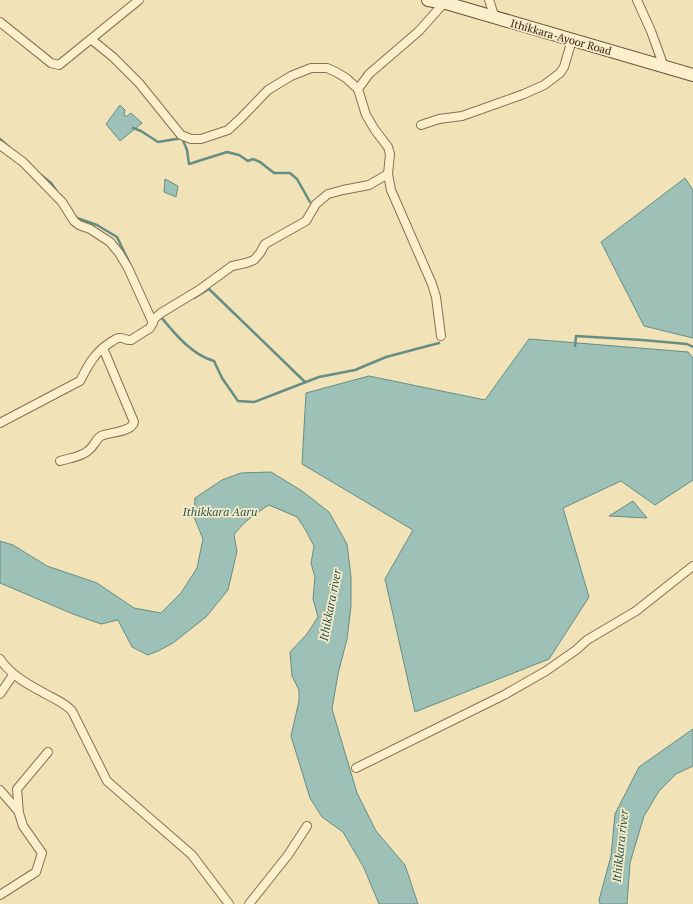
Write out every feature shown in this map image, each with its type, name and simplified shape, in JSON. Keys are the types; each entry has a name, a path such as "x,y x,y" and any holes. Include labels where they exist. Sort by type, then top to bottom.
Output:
{"main road":[{"name":"Ithikkara-Ayoor Road","path":"428,0 693,75"}],"street":[{"path":"0,22 55,65 59,66 139,0"},
{"path":"489,0 495,18"},
{"path":"637,0 651,31 664,67"},
{"path":"358,89 369,74 419,31 443,4"},
{"path":"92,40 113,57 139,83 181,135 191,139 201,139 228,130 268,90 291,76 311,68 327,68 336,72 358,89 366,115 388,147 390,154 388,174 391,190 432,284 436,297 441,336"},
{"path":"421,125 462,116 524,94 544,85 560,73 564,66 572,40"},
{"path":"0,145 23,162 62,202 74,221 110,242 128,268 138,293 153,322"},
{"path":"0,422 80,381 94,355 103,348 118,338 128,341 131,340 150,328 161,313 199,290 232,266 246,264 254,260 265,244 306,221 316,204 328,194 369,185 388,174"},
{"path":"60,461 84,454 100,437 130,428 134,424 103,348"},
{"path":"356,768 504,695 546,671 576,650 587,640 636,611 693,566"},
{"path":"0,659 13,675 45,694 66,704 76,717 107,781 192,855 229,904"},
{"path":"0,694 13,675"},
{"path":"0,895 36,872 42,853 23,826 19,813 17,789 48,752"},
{"path":"0,790 19,813"},
{"path":"249,904 288,855 307,826"}],"water":[{"path":"120,105 125,110 124,116 131,113 142,123 120,141 106,124"},
{"path":"685,178 693,190 693,338 644,326 601,242"},
{"path":"165,179 178,186 176,197 164,192"},
{"path":"529,339 688,352 693,358 693,480 655,505 621,481 563,508 589,597 549,659 415,712 385,579 413,530 302,464 306,393 369,376 485,400"},
{"name":"Ithikkara Aaru","path":"271,472 302,491 329,512 347,544 351,577 351,606 347,639 338,674 332,709 357,793 376,831 405,865 418,904 379,904 364,868 343,832 322,817 310,798 291,736 299,701 299,690 292,676 290,652 307,634 318,617 313,599 315,577 311,563 314,546 297,517 269,505 246,522 234,535 237,551 228,590 206,617 173,643 148,655 132,647 118,620 101,624 73,614 0,583 0,541 13,545 47,566 97,583 134,608 161,613 181,593 197,568 203,539 194,517 195,498 222,480 241,473"},
{"path":"633,501 647,518 609,516"},
{"name":"Ithikkara river","path":"693,729 693,766 676,774 659,791 644,816 630,863 627,904 600,904 599,900 611,856 615,814 639,767"}],"waterway":[{"path":"133,128 141,131 158,142 182,138 187,150 189,164 227,152 239,155 248,161 253,159 260,162 274,173 290,173 297,179 310,202"},
{"path":"0,139 9,147"},
{"path":"41,175 51,183 56,190"},
{"path":"75,216 97,225 117,237 130,264"},
{"path":"194,298 209,289 305,382"},
{"path":"162,316 161,317 166,324 184,343 198,354 214,361 222,378 238,401 254,402 319,377 355,370 386,357 439,343"},
{"path":"575,346 576,336 687,344 693,347"}]}
